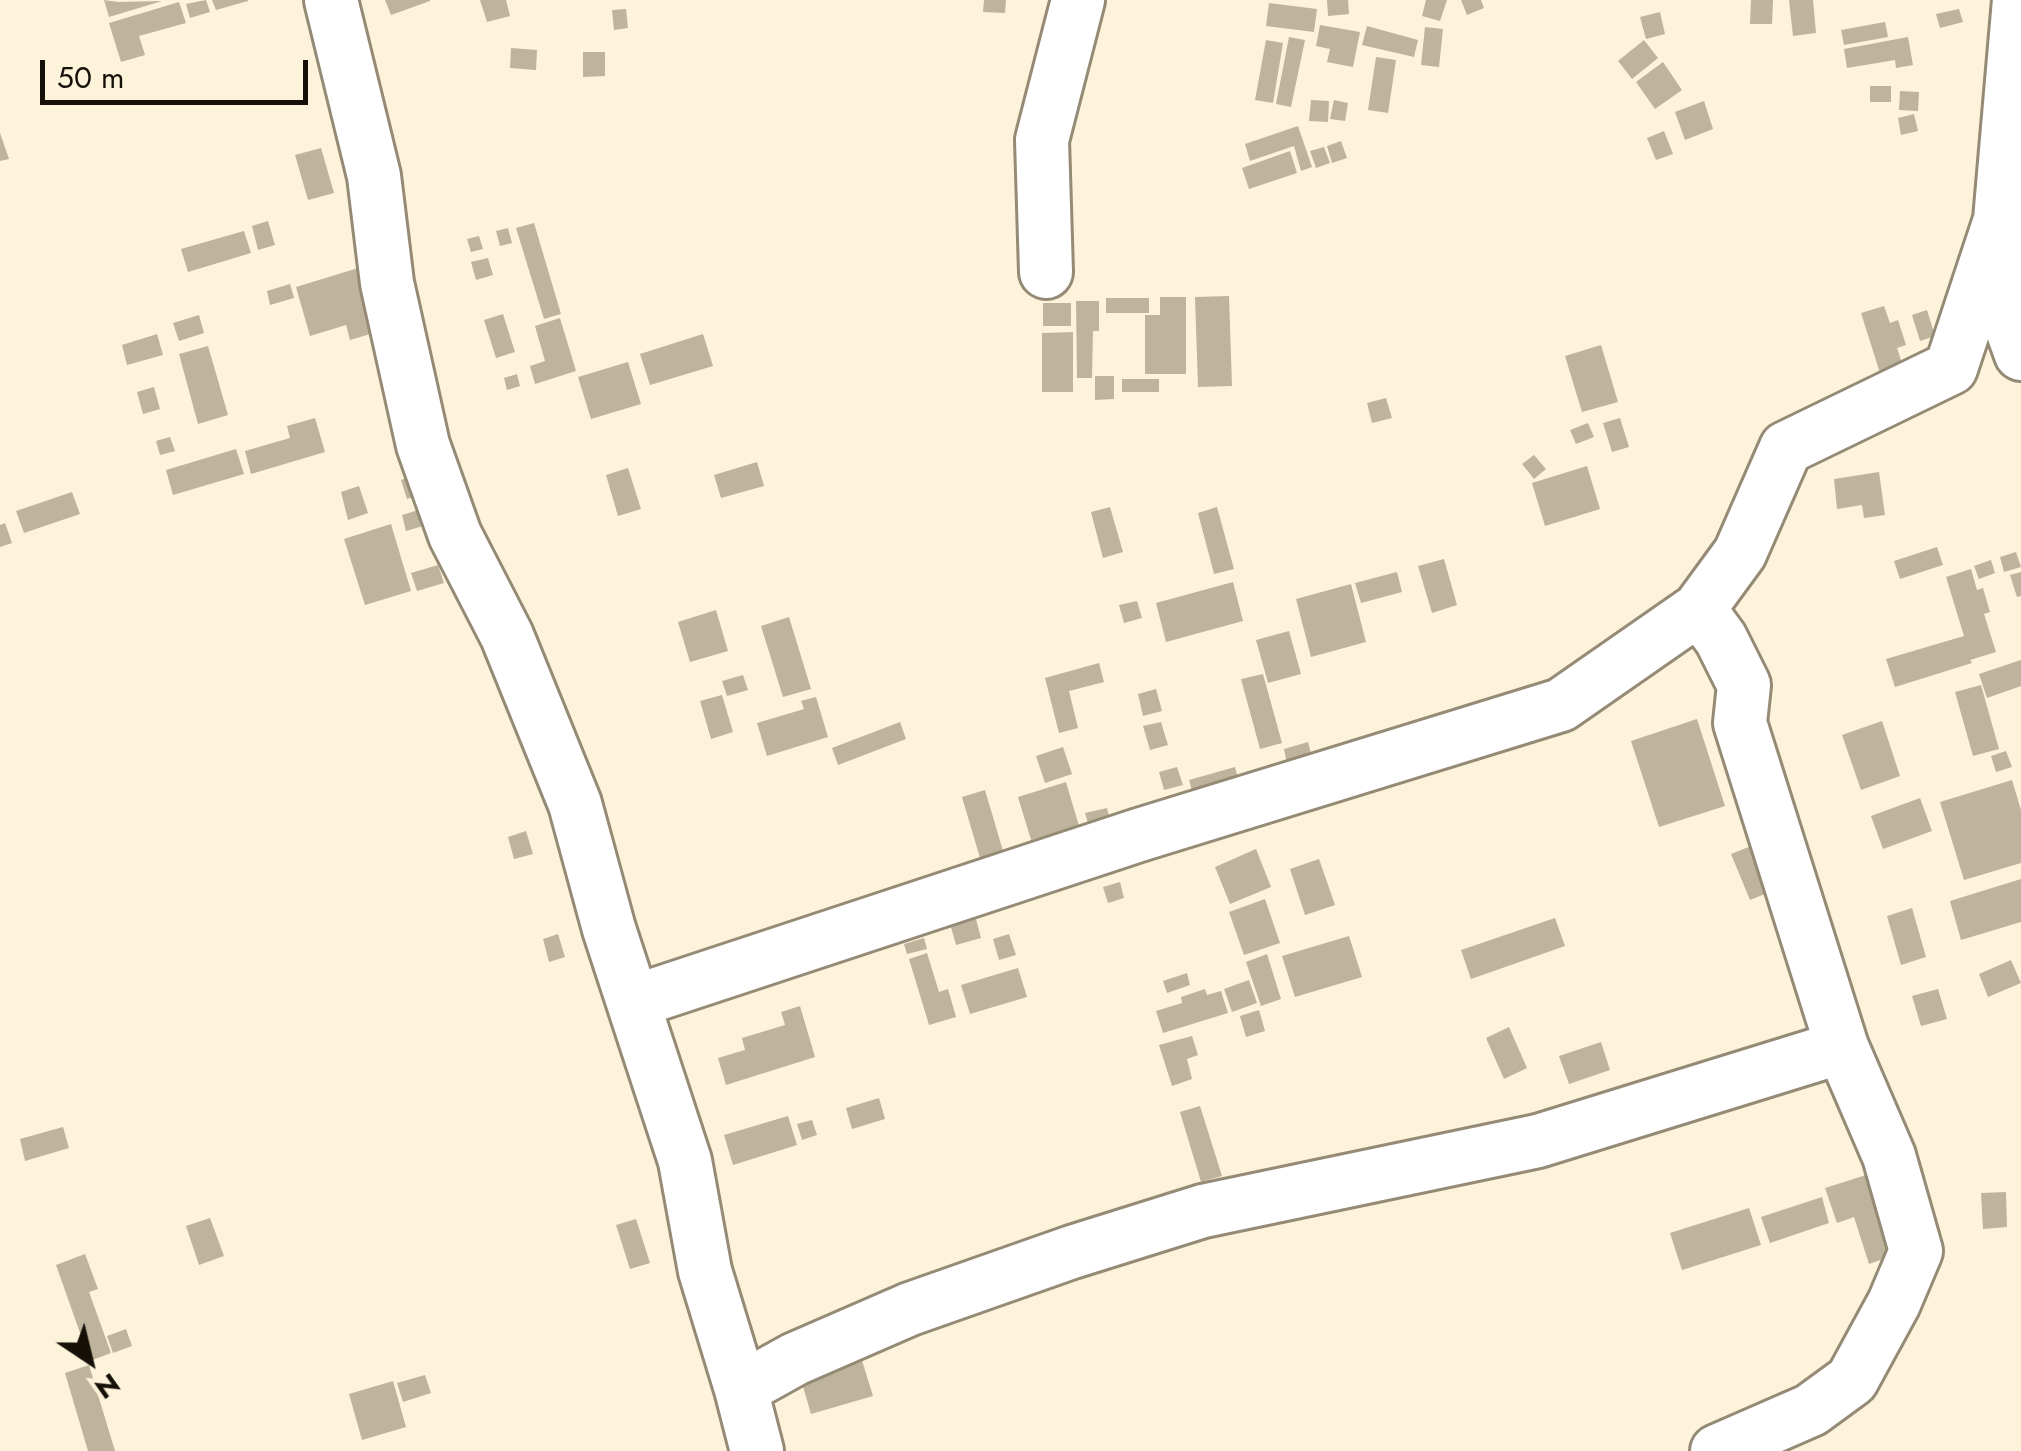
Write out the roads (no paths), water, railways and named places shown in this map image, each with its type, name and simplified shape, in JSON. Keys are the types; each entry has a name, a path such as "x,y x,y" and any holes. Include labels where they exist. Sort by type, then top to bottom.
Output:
{"street":[{"path":"331,0 374,176 387,283 423,445 455,535 508,636 575,804 685,1161 705,1271 756,1451"},
{"path":"1046,272 1042,140 1078,0"},
{"path":"2019,0 2000,220 2005,310 2021,354"},
{"path":"633,1002 1139,834 1561,705 1699,609 1740,554 1786,448 1950,368 2000,220"},
{"path":"1699,609 1722,639 1744,685 1740,723 1842,1047 1889,1156 1916,1251 1894,1303 1852,1380 1811,1410 1718,1451"},
{"path":"741,1390 795,1359 910,1310 1203,1211 1538,1142 1842,1047"}]}
